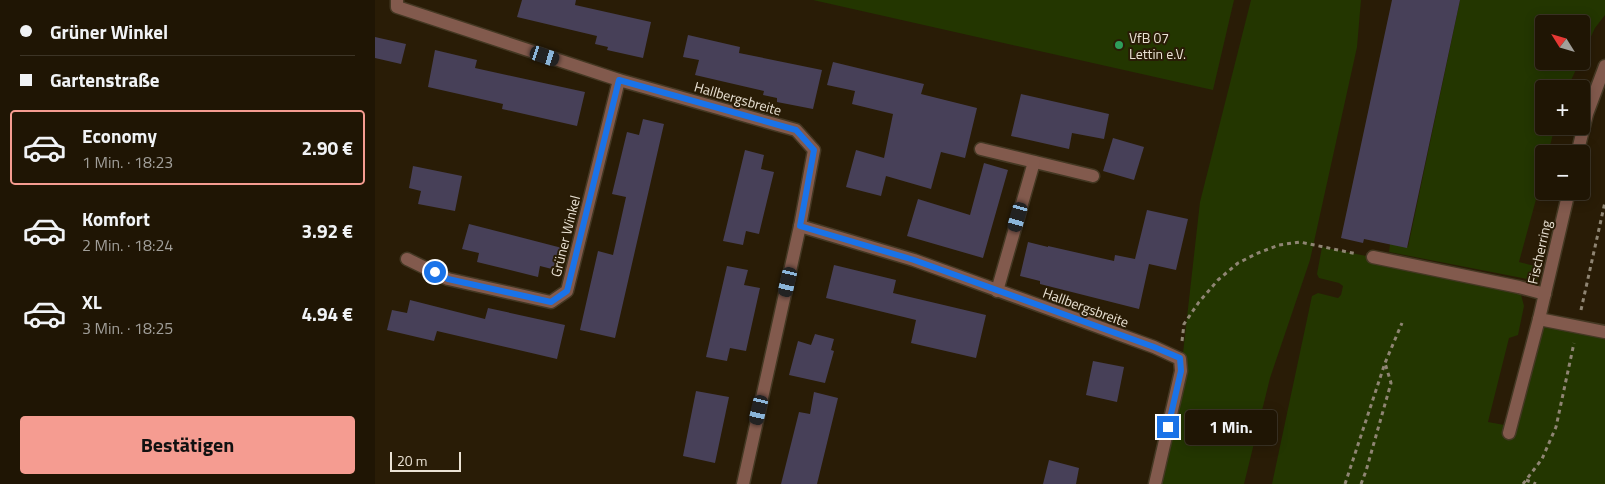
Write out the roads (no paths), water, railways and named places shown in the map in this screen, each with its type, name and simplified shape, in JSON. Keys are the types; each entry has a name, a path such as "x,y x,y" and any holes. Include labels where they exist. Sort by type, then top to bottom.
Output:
{"street":[{"name":"Hallbergsbreite","path":"397,0 397,7 619,80 796,130 814,150 800,226 914,260 1180,358 1181,371 1155,484"},
{"path":"1579,145 1587,114 1605,66"},
{"name":"Grüner Winkel","path":"407,259 448,279 551,302 567,291 619,80"},
{"path":"981,149 1093,176"},
{"path":"997,291 1034,162"},
{"name":"Fischerring","path":"1509,433 1539,319 1567,200"},
{"path":"743,484 800,226"},
{"path":"1373,257 1545,294"},
{"path":"1539,319 1605,332"}],"place":[{"name":"VfB 07 Lettin e.V.","path":"1119,45"}]}
